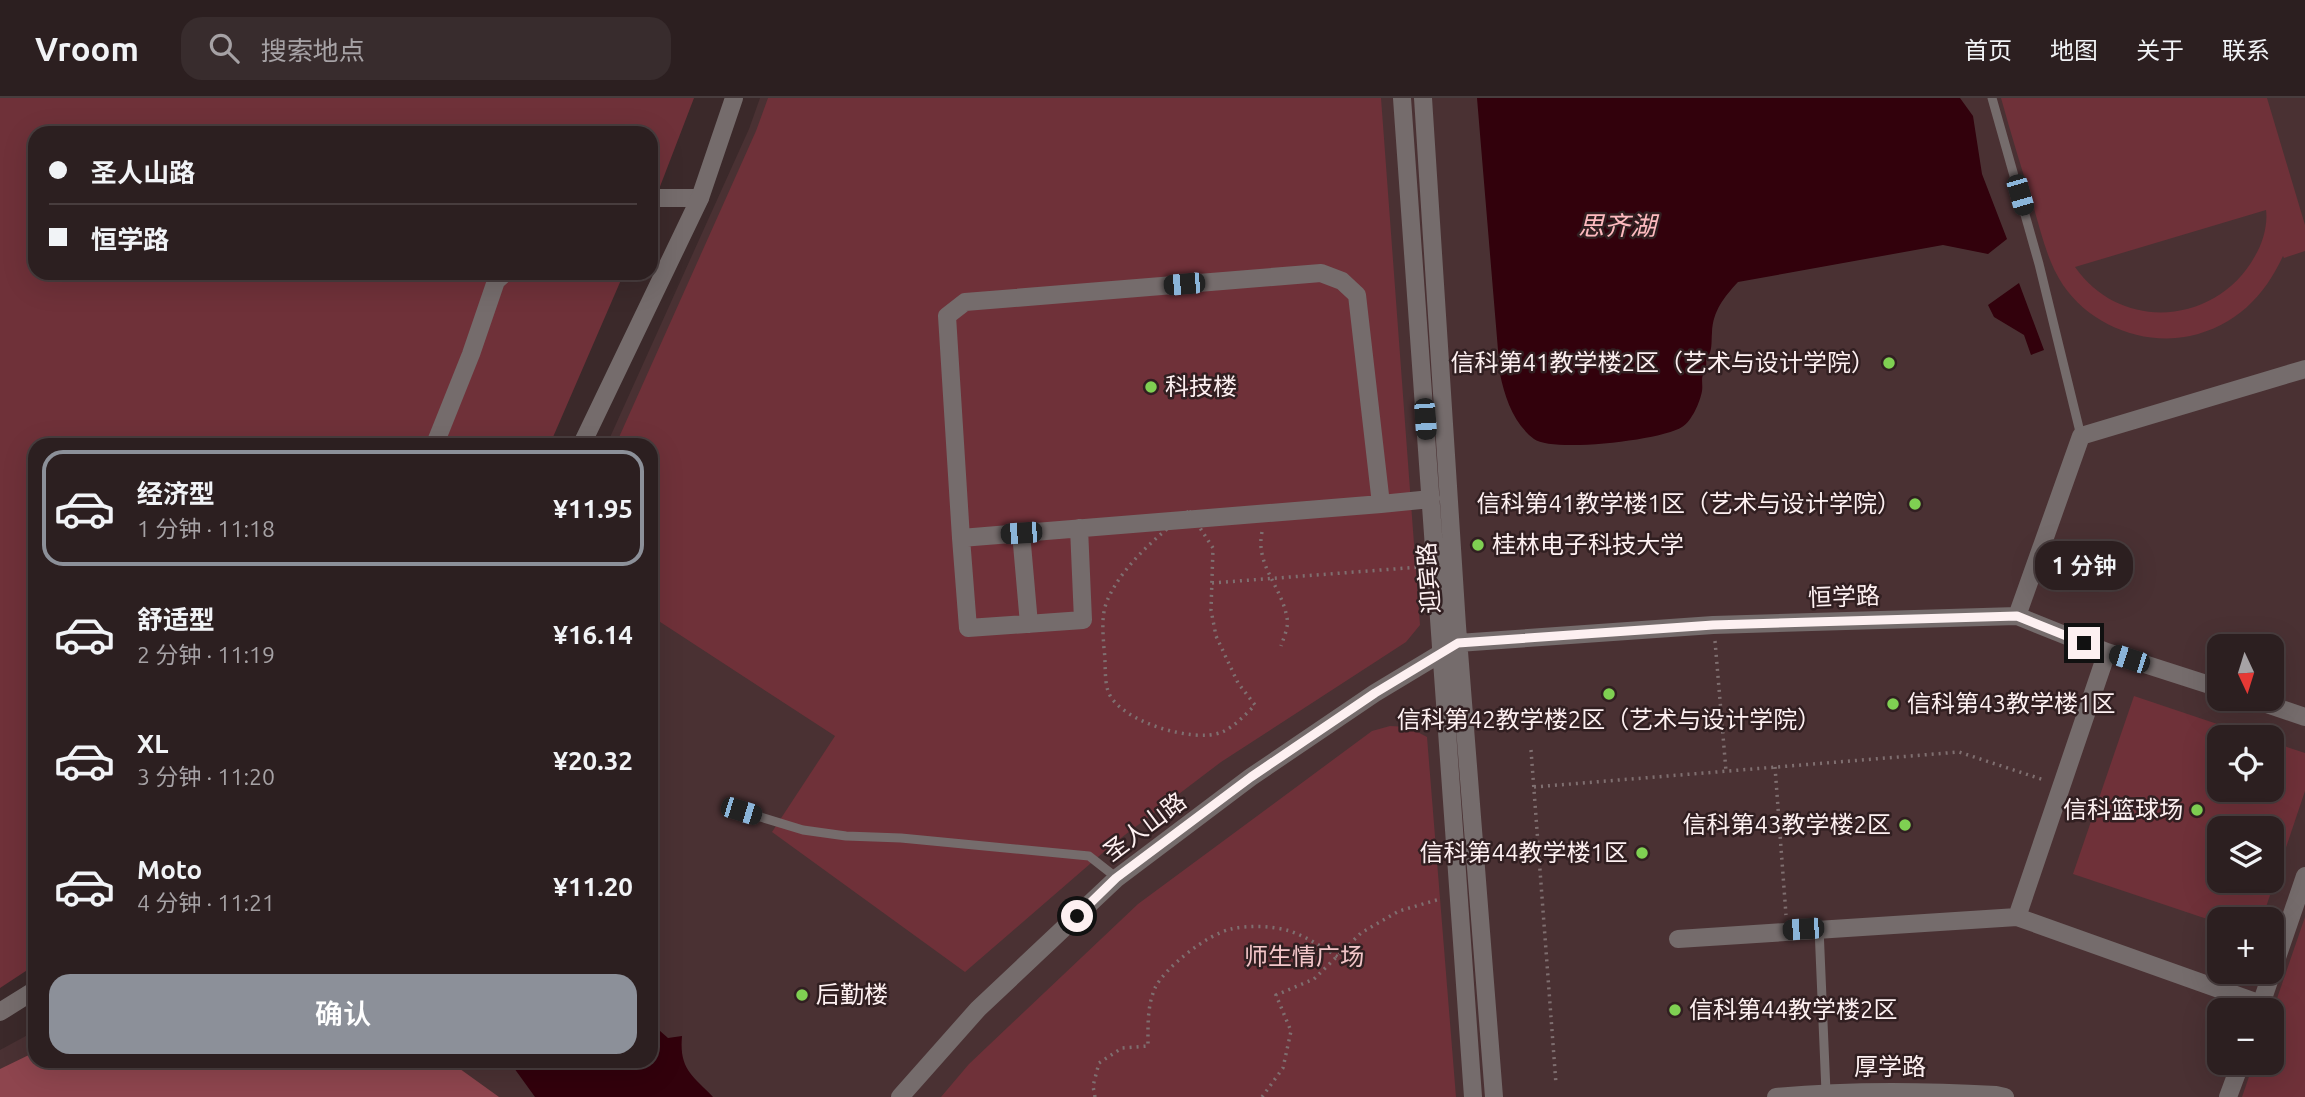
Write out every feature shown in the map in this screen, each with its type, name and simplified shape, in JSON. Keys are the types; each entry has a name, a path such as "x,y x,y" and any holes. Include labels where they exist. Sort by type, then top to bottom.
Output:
{"street":[{"path":"586,438 700,198 734,98"},
{"name":"迎宾路","path":"1402,98 1436,566 1450,647 1494,1097"},
{"name":"迎宾路","path":"1423,98 1450,647 1459,894 1473,1097"},
{"path":"658,198 700,198"},
{"path":"1079,528 1083,621 968,628 947,316 965,302 1321,273 1342,281 1357,295 1381,503"},
{"path":"437,438 497,280"},
{"path":"2017,616 2081,436 2305,369"},
{"path":"961,538 1431,499"},
{"path":"1021,533 1029,624"},
{"name":"恒学路","path":"1450,647 1713,625 2017,616 2107,652 2207,684"},
{"name":"圣人山路","path":"900,1097 978,1009 1116,878 1251,777 1375,693 1450,647"},
{"path":"2017,917 2107,652"},
{"path":"2284,710 2305,717"},
{"path":"2263,998 2305,877"},
{"path":"1678,939 2017,917 2236,998"},
{"path":"0,1012 28,994"},
{"path":"2228,1097 2236,1075"},
{"name":"厚学路","path":"1776,1097 1826,1092 1910,1091 2005,1097"}],"lane":[{"path":"1992,98 2039,264 2081,436"},
{"path":"741,811 803,830 846,836 901,838 1089,856 1116,878"},
{"path":"1819,928 1826,1092"}],"path":[{"path":"1189,510 1213,548 1212,583 1211,610 1216,636 1238,683 1255,705 1222,732 1197,736 1173,732 1128,713 1109,693 1102,625 1107,601 1122,577 1142,552 1189,510"},
{"path":"1263,524 1259,544 1264,566 1279,593 1288,621 1282,646"},
{"path":"1212,583 1436,566"},
{"path":"1713,625 1726,771"},
{"path":"1531,750 1556,1084"},
{"path":"1534,787 1959,752 2060,785"},
{"path":"1775,767 1787,931"},
{"path":"1262,1097 1283,1068 1291,1031 1276,995 1314,979 1361,933 1399,911 1459,894"},
{"path":"1095,1097 1093,1086 1099,1063 1122,1048 1148,1046 1148,1015 1155,986 1178,960 1201,944 1229,929 1260,927 1288,931 1313,941 1338,957"}],"shaded area":[{"name":"桂林电子科技大学","path":"760,98 2305,98 2305,1097 0,1097 0,1050 28,1035 28,1068 658,1068 658,438 610,438 749,129"},
{"path":"28,1055 28,1068 459,1068 499,1097 0,1097 0,1069"}],"green space":[{"path":"0,98 694,98 658,192 658,126 28,126 28,280 621,280 553,438 28,438 28,970 0,988"},
{"path":"768,98 1381,98 1420,625 1406,642 1221,762 1113,844 965,972 772,832 835,736 658,621 658,438 619,438 756,131"},
{"path":"2001,98 2267,98 2305,225 2305,251 2284,258 2283,256 2267,284 2246,308 2221,325 2206,331 2190,336 2154,338 2136,335 2103,321 2074,299 2057,276 2045,246","holes":["2266,210 2266,227 2260,245 2238,279 2217,296 2193,307 2168,312 2142,311 2117,303 2094,288 2075,267"]},
{"name":"信科篮球场","path":"2134,696 2220,725 2207,725 2207,802 2284,802 2284,746 2305,753 2305,791 2284,854 2284,816 2207,816 2207,893 2271,893 2266,907 2207,907 2207,919 2073,874"},
{"name":"师生情广场","path":"1390,726 1408,727 1427,737 1456,1097 941,1097 969,1064 1138,904 1372,731"},
{"path":"2305,917 2305,1097 2242,1097 2250,1075 2284,1075 2284,998 2277,998"}],"water":[{"name":"思齐湖","path":"1477,98 1960,98 1973,116 1982,174 2007,239 1988,254 1943,245 1738,282 1717,311 1711,350 1702,377 1701,395 1686,424 1671,432 1632,440 1584,445 1545,443 1534,439 1521,426 1508,401 1500,374"},
{"path":"2019,283 2044,350 2031,355 2024,335 1994,317 1988,305"},
{"path":"658,1029 668,1038 682,1036 683,1056 688,1071 713,1097 535,1097 514,1068 658,1068"}],"place":[{"name":"信科第41教学楼2区（艺术与设计学院）","path":"1889,363"},
{"name":"科技楼","path":"1151,387"},
{"name":"信科第41教学楼1区（艺术与设计学院）","path":"1915,504"},
{"name":"桂林电子科技大学","path":"1478,545"},
{"name":"信科第42教学楼2区（艺术与设计学院）","path":"1609,694"},
{"name":"信科第43教学楼1区","path":"1893,704"},
{"name":"信科篮球场","path":"2197,810"},
{"name":"信科第43教学楼2区","path":"1905,825"},
{"name":"信科第44教学楼1区","path":"1642,853"},
{"name":"后勤楼","path":"802,995"},
{"name":"信科第44教学楼2区","path":"1675,1010"}],"route":[{"path":"1077,916 1116,878 1251,777 1375,693 1458,643 1713,625 2017,616 2084,643"}]}
